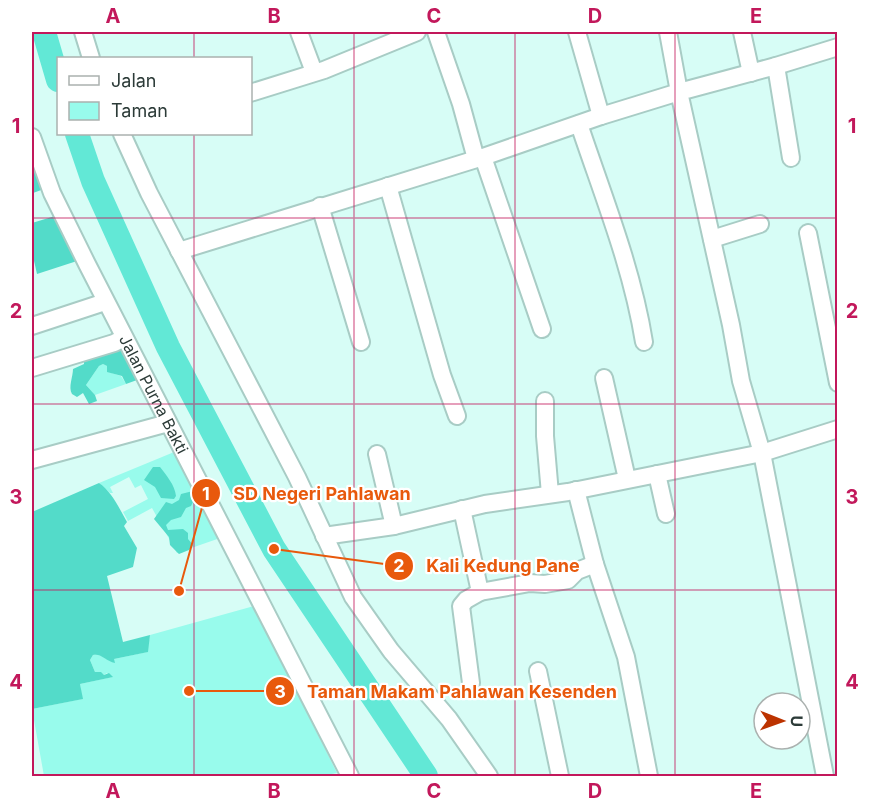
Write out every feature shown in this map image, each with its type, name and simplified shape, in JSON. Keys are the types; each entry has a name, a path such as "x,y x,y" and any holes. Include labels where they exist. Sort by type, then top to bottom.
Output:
{"street":[{"path":"83,32 91,57"},
{"path":"299,32 314,72"},
{"path":"252,92 314,72 417,32"},
{"path":"436,32 542,329"},
{"path":"577,32 601,116"},
{"path":"668,32 741,381 762,453 825,777"},
{"path":"742,32 751,73"},
{"path":"179,250 480,158 601,116 837,47"},
{"path":"776,66 791,158"},
{"path":"579,124 618,239 633,291 644,342"},
{"path":"128,135 149,193 297,477 353,597 391,651 449,719 489,777"},
{"name":"Jalan Purna Bakti","path":"32,137 52,193 105,302 350,777"},
{"path":"387,186 442,375 457,416"},
{"path":"320,206 361,342"},
{"path":"712,239 760,224"},
{"path":"808,233 837,383"},
{"path":"32,326 105,302"},
{"path":"32,368 124,338"},
{"path":"604,378 627,479"},
{"path":"545,401 545,435 550,494"},
{"path":"32,460 168,423"},
{"path":"324,536 394,526 462,509 576,490 762,453 837,429"},
{"path":"377,454 394,526"},
{"path":"657,474 666,514"},
{"path":"576,490 595,564 626,657 650,777"},
{"path":"462,509 480,592"},
{"path":"471,683 461,606 466,600 480,592 530,583 545,584 568,580 577,571 595,564"},
{"path":"538,671 560,777"}],"green space":[{"path":"36,171 44,189 33,193 32,196 32,173"},
{"path":"55,216 77,261 37,274 32,252 32,223"},
{"path":"122,346 137,380 126,384 122,376 107,372 107,366 103,364 99,366 86,385 97,401 89,404 83,393 77,397 72,394 73,369 84,364 84,357"},
{"path":"103,364 112,373 121,376 126,384 95,395 86,385 99,366"},
{"path":"179,450 223,537 177,553 152,508 128,521 123,512 148,499 141,485 135,488 129,477 110,487 113,493 110,493 99,483"},
{"path":"153,467 160,467 170,480 176,496 174,499 161,498 155,487 144,480"},
{"path":"99,483 108,491 118,506 127,522 124,526 137,548 133,567 107,576 123,642 150,635 148,652 114,659 115,663 99,655 93,655 90,660 95,672 101,672 104,675 109,673 113,677 80,684 83,699 32,709 32,512"},
{"path":"193,491 191,506 186,508 181,517 171,520 166,525 168,530 183,529 188,533 188,539 193,545 189,550 179,554 170,545 169,537 154,519 166,502 172,504 179,500 181,494"},
{"path":"254,606 337,773 321,776 44,776 32,709 82,699 80,684 112,677 107,673 104,675 95,672 90,660 93,655 99,655 114,662 114,659 147,652 150,635"}],"waterway":[{"path":"44,32 57,77"},
{"path":"77,135 93,181 168,347 274,549 426,776"}],"place":[{"name":"Kali Kedung Pane","path":"274,549"},
{"name":"SD Negeri Pahlawan","path":"179,591"},
{"name":"Taman Makam Pahlawan Kesenden","path":"189,691"}]}
